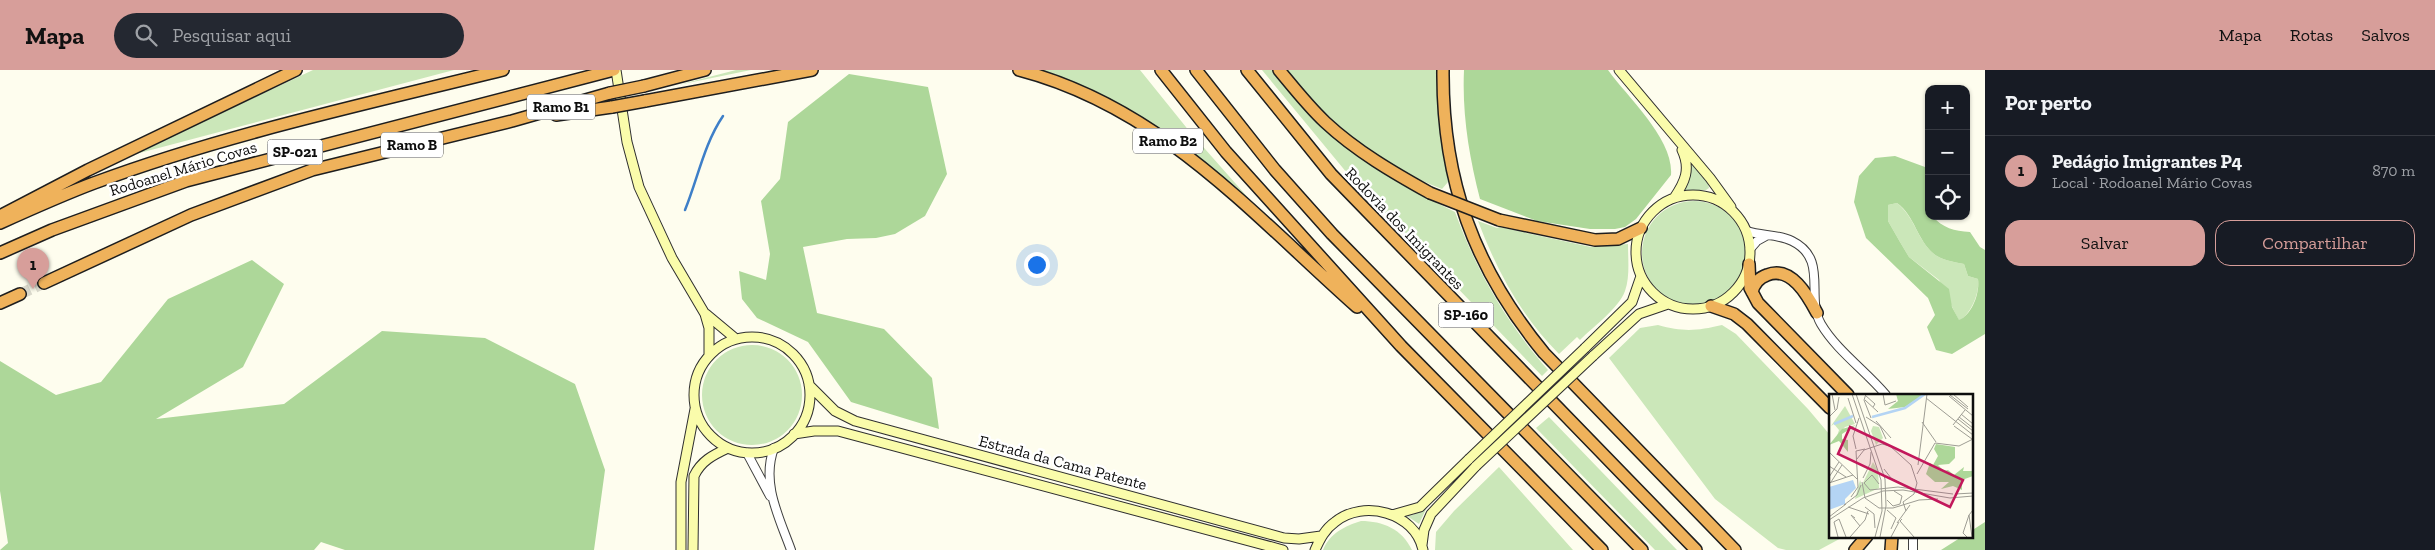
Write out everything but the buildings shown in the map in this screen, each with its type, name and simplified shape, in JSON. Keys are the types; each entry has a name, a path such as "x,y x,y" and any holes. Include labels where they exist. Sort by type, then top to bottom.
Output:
{"highway":[{"path":"0,216 79,174 296,70"},
{"name":"Rodoanel Mário Covas","path":"0,223 95,183 168,158 298,122 503,70"},
{"name":"Rodoanel Mário Covas","path":"0,253 70,223 186,181 615,70"},
{"name":"Ramo B1","path":"512,121 610,93 705,70"},
{"path":"512,121 612,107 812,70"},
{"name":"Ramo B2","path":"1019,70 1055,79 1097,98 1134,118 1171,143 1250,208 1401,346"},
{"path":"1161,70 1232,160 1401,346 1602,550"},
{"name":"SP-160","path":"1196,70 1275,170 1332,234 1642,550"},
{"name":"Rodovia dos Imigrantes","path":"1247,70 1331,174 1696,550"},
{"path":"1279,70 1310,106 1342,137 1399,176 1430,193 1499,220 1595,240 1618,239 1641,228"},
{"path":"1444,70 1443,100 1447,147 1457,193 1471,234 1492,282 1519,324 1544,353 1736,550"},
{"name":"Ramo B","path":"44,283 191,215 312,170 512,121"},
{"path":"1749,264 1749,280 1752,292 1758,303 1847,394"},
{"path":"1752,292 1758,280 1763,276 1782,274 1802,289 1817,313"},
{"path":"0,302 20,294"},
{"path":"1711,306 1734,314 1747,324 1829,407"},
{"path":"1718,532 1744,550"},
{"path":"1855,550 1865,538"}],"main road":[{"path":"615,70 628,142 639,187 672,258 705,314 709,328 709,356"},
{"path":"1619,70 1714,182 1747,231 1750,249 1749,264 1744,278 1736,290 1724,300 1711,306 1686,309 1668,304 1652,292 1640,276"},
{"path":"1674,198 1687,172 1686,161 1675,138"},
{"path":"1392,515 1420,507 1632,302 1640,276 1636,252 1641,228 1653,211 1674,198 1694,195 1710,197 1722,202 1734,212"},
{"path":"1422,548 1424,530 1431,514 1476,466 1639,314 1668,304"},
{"path":"705,314 736,339"},
{"path":"681,550 681,482 695,408 695,385 700,370 709,356 722,346 736,339 761,338 783,346 800,363 809,385 807,411 794,434 774,448 747,452 728,448 707,432 695,408"},
{"name":"Estrada da Cama Patente","path":"809,385 835,411 855,421 1284,538 1299,539 1321,536"},
{"name":"Estrada da Cama Patente","path":"794,434 825,430 847,433 1283,550"},
{"path":"693,550 694,476 698,466 706,459 728,448"},
{"path":"1315,550 1321,536 1335,521 1353,512 1372,510 1392,515 1410,527 1422,548"}],"street":[{"path":"1747,231 1766,236 1786,238 1805,251 1815,276 1817,313 1825,329 1885,394"},
{"path":"1750,249 1756,241 1766,236"},
{"path":"772,499 769,469 774,448"},
{"path":"747,452 772,499 791,550"}],"green space":[{"path":"313,70 454,70 132,155"},
{"path":"736,70 751,70 678,85"},
{"path":"1041,70 1140,70 1190,132 1266,218 1188,152 1161,132 1104,97 1073,82"},
{"path":"1262,70 1272,70 1294,97 1437,203 1455,212 1473,255 1494,295 1519,334 1548,370 1542,376 1347,173"},
{"path":"1284,70 1438,70 1439,123 1448,182 1442,189 1420,180 1377,155 1356,140 1318,106"},
{"path":"1464,70 1608,70 1658,133 1670,161 1671,175 1636,219 1625,227 1615,229 1590,229 1537,221 1480,199 1467,135 1464,103"},
{"path":"849,74 928,87 947,174 925,216 895,234 876,238 847,239 803,247 817,313 884,329 932,378 939,429 851,402 808,342 757,318 742,299 739,271 766,280 770,254 761,201 780,179 788,122"},
{"path":"1895,156 1925,167 1925,220 1937,220 1949,228 1970,232 1980,247 1985,250 1985,334 1952,354 1936,350 1927,327 1935,315 1928,298 1866,238 1854,202 1859,176 1875,158","holes":["1897,203 1908,214 1924,242 1934,254 1944,259 1964,264 1968,276 1978,279 1978,291 1974,303 1968,313 1959,320 1952,307 1949,289 1909,257 1888,221 1888,205"]},
{"path":"1691,160 1708,183 1709,188 1706,190 1683,191 1690,177"},
{"path":"1694,201 1714,205 1723,210 1737,224 1742,233 1746,253 1742,273 1737,282 1723,296 1714,301 1694,305 1674,301 1665,296 1651,282 1646,273 1642,253 1646,233 1651,224 1665,210 1674,205"},
{"path":"1897,203 1908,215 1928,248 1934,254 1944,259 1964,264 1968,276 1978,279 1978,290 1974,303 1959,321 1939,280 1909,257 1888,221 1888,205"},
{"path":"1478,221 1497,228 1591,247 1628,244 1628,280 1622,297 1612,311 1580,340 1577,337 1559,354 1533,324 1511,292 1493,258"},
{"path":"252,260 284,284 243,367 156,419 284,404 382,331 485,338 575,384 605,470 594,550 345,550 321,542 314,550 0,550 8,543 0,491 0,361 56,395 101,382 168,299"},
{"path":"1658,325 1690,330 1722,325 1736,334 1808,409 1829,434 1829,538 1841,538 1819,550 1786,550 1778,548 1715,499 1609,358 1640,328"},
{"path":"752,345 771,349 787,360 798,376 802,395 798,414 787,430 771,441 752,445 733,441 717,430 706,414 702,395 706,376 717,360 733,349"},
{"path":"1549,417 1677,550 1655,550 1536,428"},
{"path":"1499,467 1573,550 1435,550 1436,532 1454,511"},
{"path":"1427,507 1419,524 1407,516 1413,515"},
{"path":"1361,521 1369,521 1391,528 1403,537 1412,550 1323,550 1330,539 1339,531"},
{"path":"1985,522 1985,550 1941,550 1960,538 1972,538 1972,530"}],"waterway":[{"path":"685,210 706,150 723,116"}],"tunnel":[{"path":"20,294 44,283"}],"place":[{"name":"Pedágio Imigrantes P4","path":"33,289"}]}
